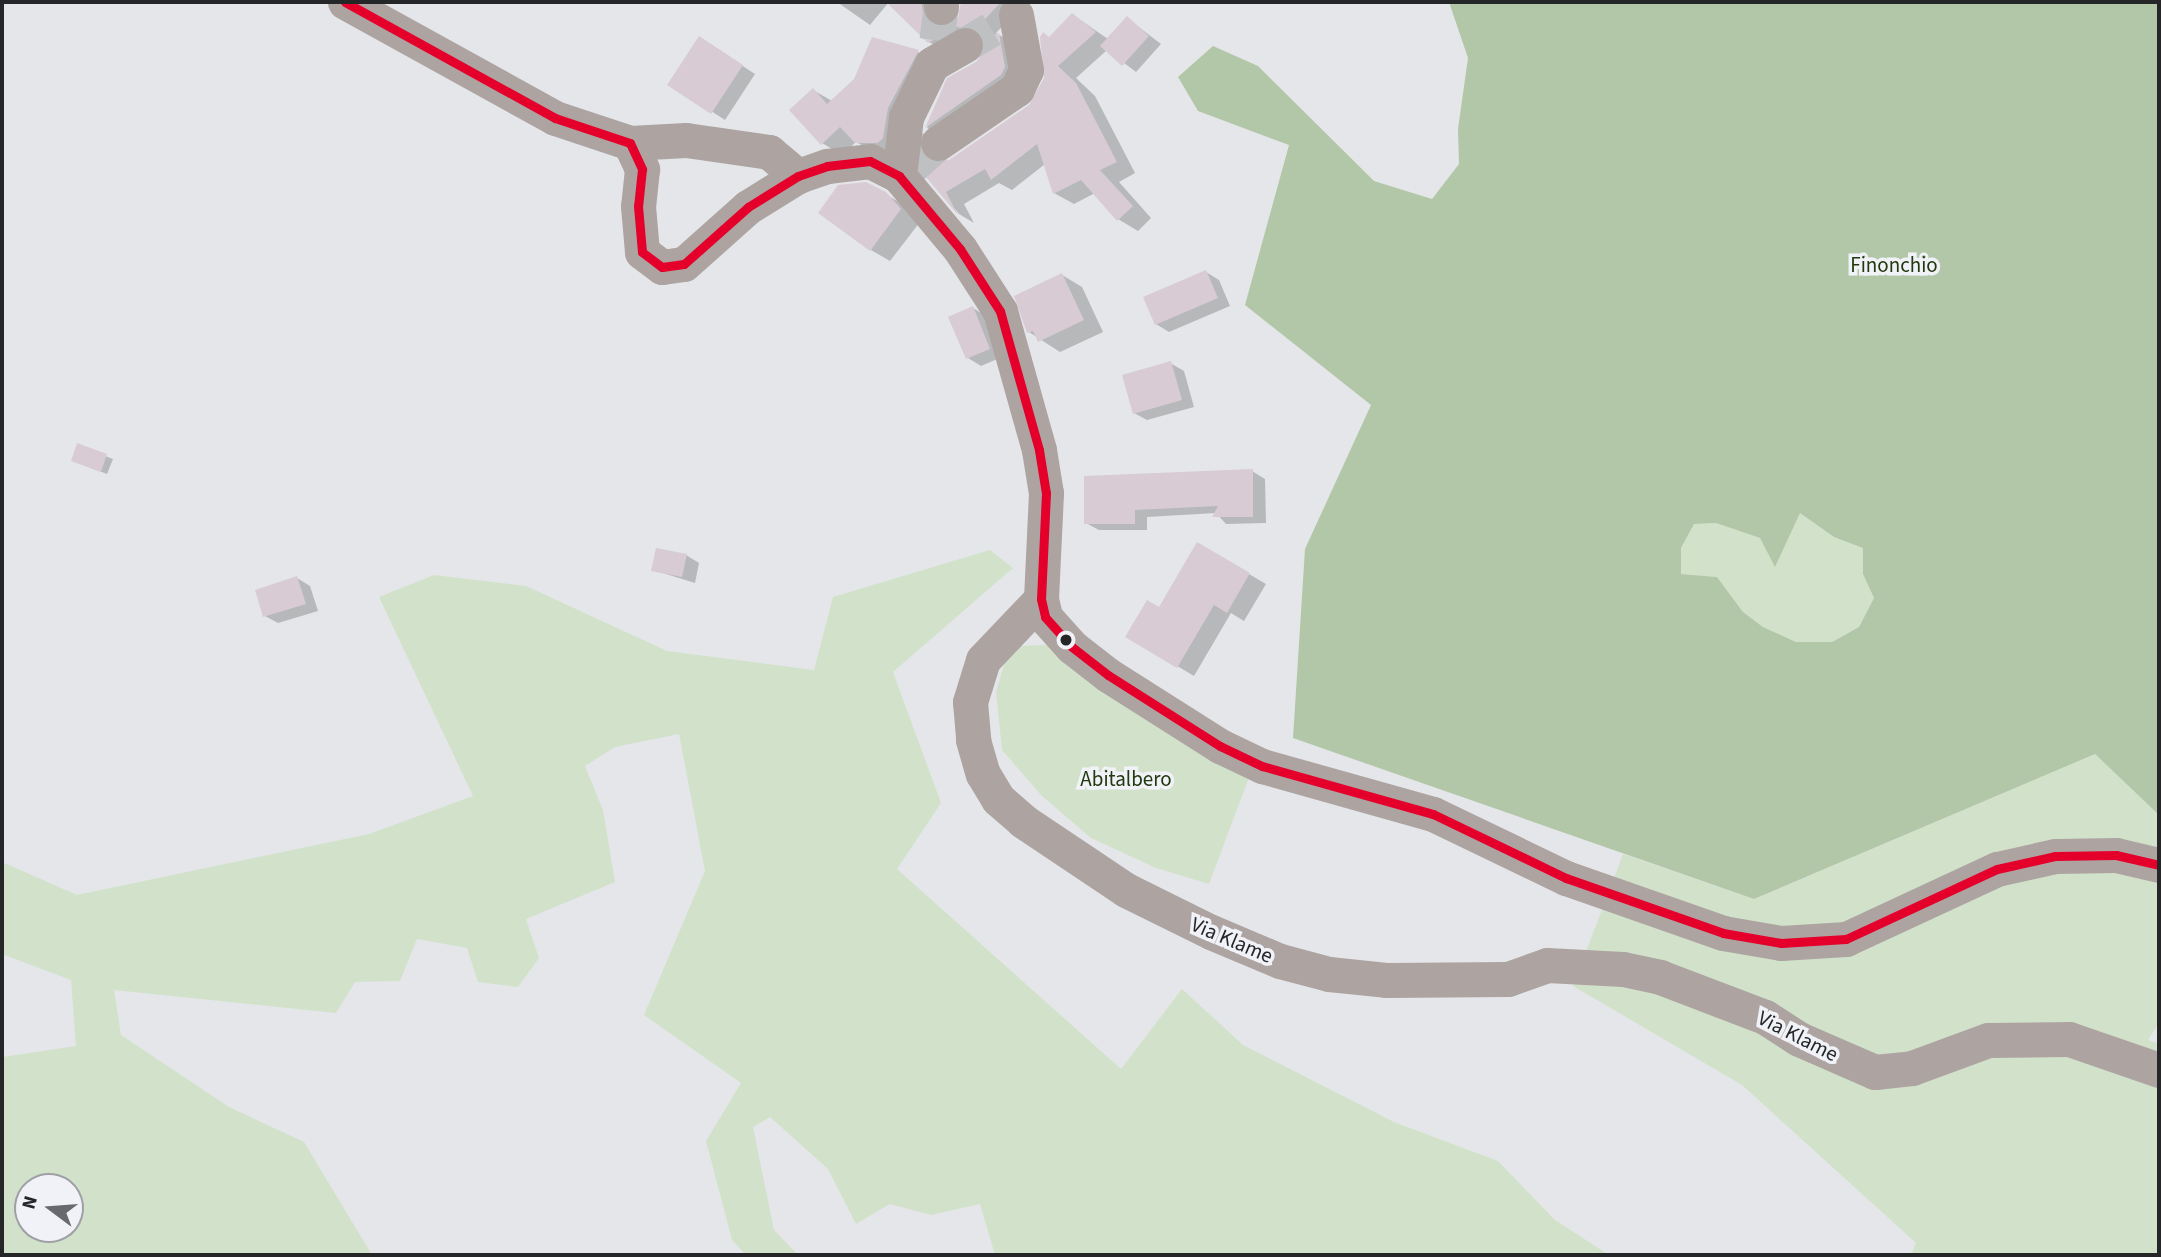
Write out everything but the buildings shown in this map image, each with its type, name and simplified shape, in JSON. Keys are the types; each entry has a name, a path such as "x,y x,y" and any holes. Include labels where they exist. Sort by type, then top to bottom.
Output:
{"street":[{"path":"345,2 555,118 630,143 686,140 769,152 798,176"},
{"path":"904,172 906,117 932,64 969,25 1026,70 1017,89 938,143"},
{"path":"630,143 642,169 638,206 642,251 662,267 684,264 748,207 798,176 827,166 870,160 904,172 960,249 1000,311 1039,450 1046,494 1041,599 1045,617 1072,648 1231,751 1262,766 1433,814 1566,878 1723,933 1781,943 1846,939 1997,869 2055,856 2116,855 2159,865"},
{"name":"Via Klame","path":"1041,599 982,660 970,702 973,740 983,774 998,799 1055,844 1126,890 1222,937 1280,961 1329,974 1386,980 1508,979 1547,965 1636,972 1765,1017 1799,1039 1875,1072 1912,1068 1988,1040 2069,1039 2159,1070"}],"green space":[{"name":"Finonchio","path":"1449,2 2159,2 2159,815 2095,754 1754,899 1293,738 1305,549 1371,405 1245,305 1289,145 1198,111 1178,77 1213,46 1258,66 1374,181 1432,199 1459,164 1458,129 1468,58","holes":["1800,513 1834,537 1863,548 1863,574 1874,598 1859,627 1832,642 1796,642 1763,627 1743,612 1717,577 1681,574 1681,548 1694,524 1716,523 1760,538 1775,567"]},
{"path":"1799,512 1834,537 1863,547 1863,574 1874,598 1859,627 1832,642 1796,642 1763,627 1743,612 1717,577 1681,574 1681,548 1694,524 1716,523 1760,538 1775,566"},
{"path":"990,550 1013,568 893,672 941,803 897,869 1121,1069 1182,989 1243,1045 1394,1122 1498,1161 1555,1220 1609,1255 995,1255 980,1204 931,1215 890,1204 856,1224 828,1169 770,1117 753,1127 774,1230 798,1255 746,1255 732,1240 706,1141 741,1083 644,1015 705,871 679,734 615,747 585,766 603,810 615,882 526,919 539,958 518,987 478,982 467,948 417,939 400,981 355,982 336,1013 114,990 121,1035 229,1107 304,1142 372,1255 2,1255 2,1057 76,1046 71,980 2,954 2,862 77,895 369,834 473,796 379,597 434,575 526,586 667,651 814,670 833,597"},
{"name":"Abitalbero","path":"1049,645 1251,772 1209,884 1156,868 1091,838 1042,796 1002,750 996,692 1008,651 1013,646"},
{"path":"2095,754 2159,815 2159,1023 2148,1040 2159,1044 2159,1255 1911,1255 1916,1243 1742,1085 1573,986 1623,854 1754,899"}],"tunnel":[{"path":"937,40 941,7"},
{"path":"965,45 992,29"},
{"path":"909,169 938,143"}],"transit line":[{"path":"345,2 555,118 630,143 642,169 638,206 642,252 662,267 684,264 748,207 798,176 827,166 870,161 899,176 960,249 1000,311 1039,450 1046,493 1041,599 1045,617 1072,647 1108,675 1220,746 1262,766 1433,814 1566,878 1723,933 1781,943 1846,939 1997,869 2055,856 2116,855 2159,865"}]}
